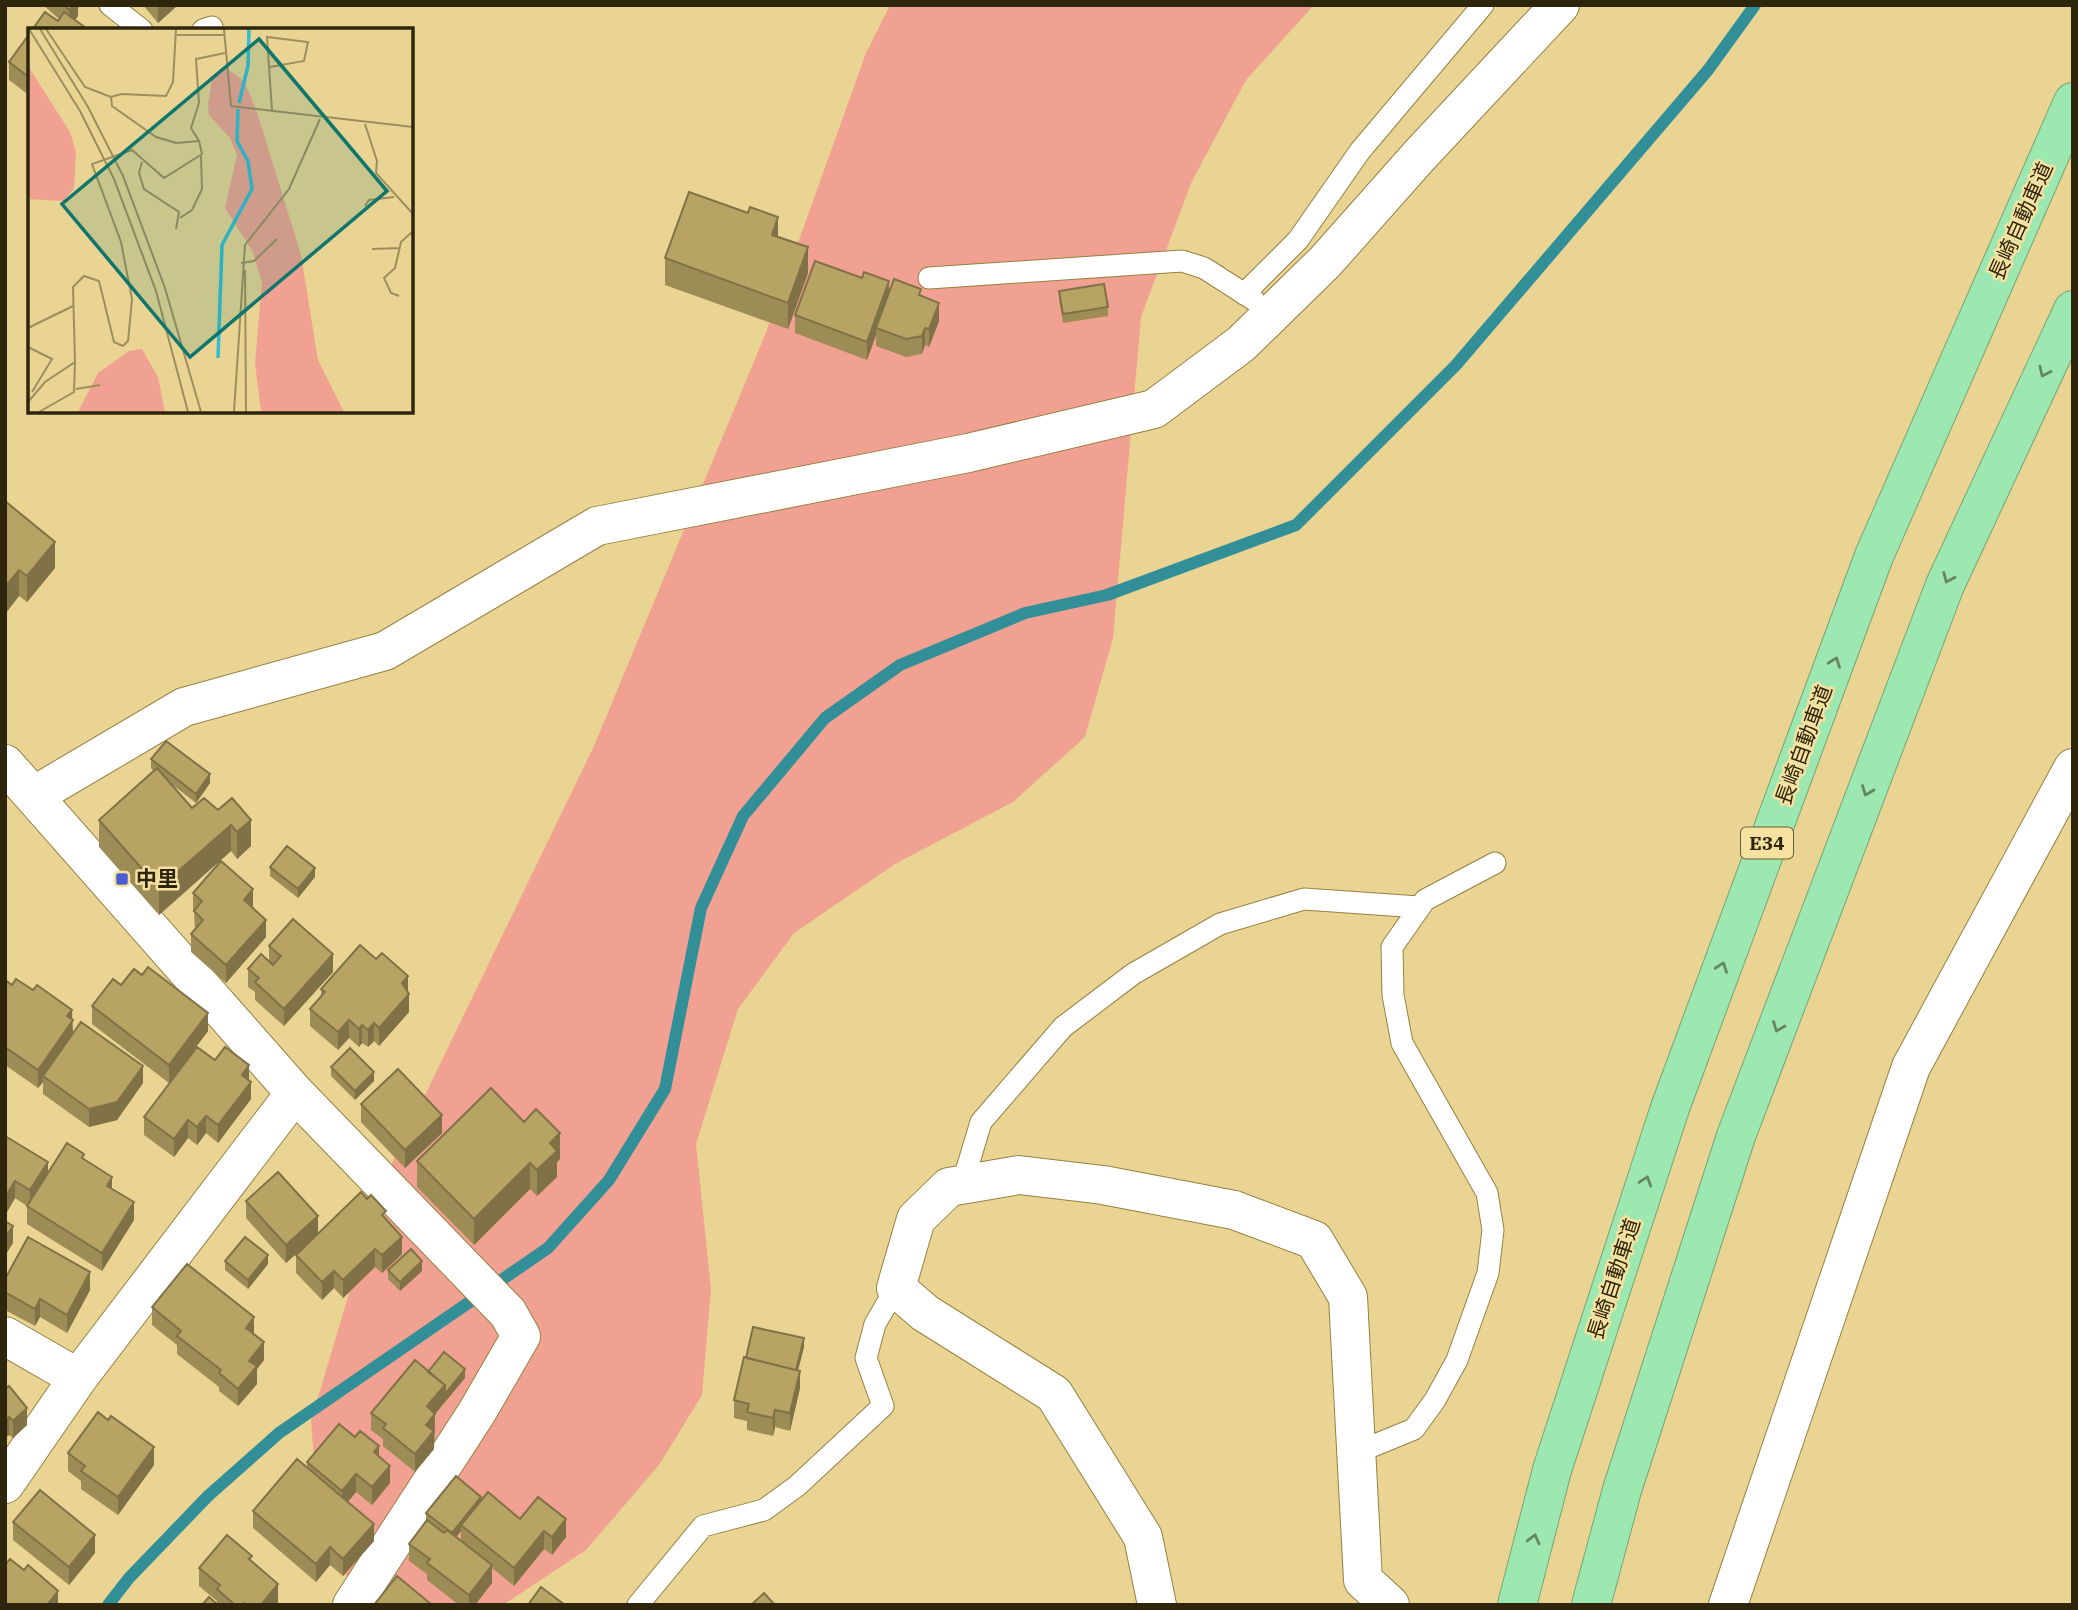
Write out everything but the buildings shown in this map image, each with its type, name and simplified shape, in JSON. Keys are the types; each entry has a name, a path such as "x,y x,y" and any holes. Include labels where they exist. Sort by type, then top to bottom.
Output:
{"highway":[{"name":"長崎自動車道","path":"1517,1605 1552,1470 1670,1108 1844,635 1874,556 2073,102"},
{"path":"1591,1605 1622,1490 1736,1136 1945,585 2073,310"}],"street":[{"path":"35,795 184,707 385,651 597,526 968,453 1154,409 1241,344 1259,303 1325,262 1419,156 1560,5"},
{"path":"5,764 295,1093 508,1313 521,1336 477,1412 352,1605"},
{"path":"1728,1605 1911,1067 2073,768"},
{"path":"5,1484 78,1378 295,1093"},
{"path":"1157,1605 1143,1537 1054,1394 925,1312 896,1288 916,1219 948,1187 1019,1175 1103,1185 1234,1210 1314,1240 1348,1297 1363,1580 1390,1605"},
{"path":"5,1336 78,1378"}],"lane":[{"path":"110,5 139,28"},
{"path":"929,278 1182,261 1204,268 1259,303 1298,240 1360,151 1483,5"},
{"path":"1358,1452 1414,1429 1435,1400 1457,1360 1488,1273 1493,1230 1487,1193 1402,1043 1393,995 1392,947 1425,900 1495,863"},
{"path":"962,1185 981,1122 1063,1027 1133,974 1220,924 1304,899 1419,907"},
{"path":"638,1605 703,1526 764,1510 797,1486 883,1406 866,1358 875,1324 896,1288"}],"shaded area":[{"path":"890,5 1314,5 1246,80 1192,181 1141,317 1113,638 1085,737 1013,802 895,864 794,933 738,1009 696,1144 711,1289 702,1395 659,1465 586,1550 503,1605 364,1605 356,1599 318,1509 311,1421 381,1186 594,746 765,335 866,53"}],"waterway":[{"path":"108,1605 129,1578 208,1496 279,1433 548,1248 609,1180 665,1089 701,908 743,816 825,718 900,665 1025,613 1107,595 1296,525 1456,365 1708,70 1755,5"}],"place":[{"name":"中里","path":"122,879"}]}
